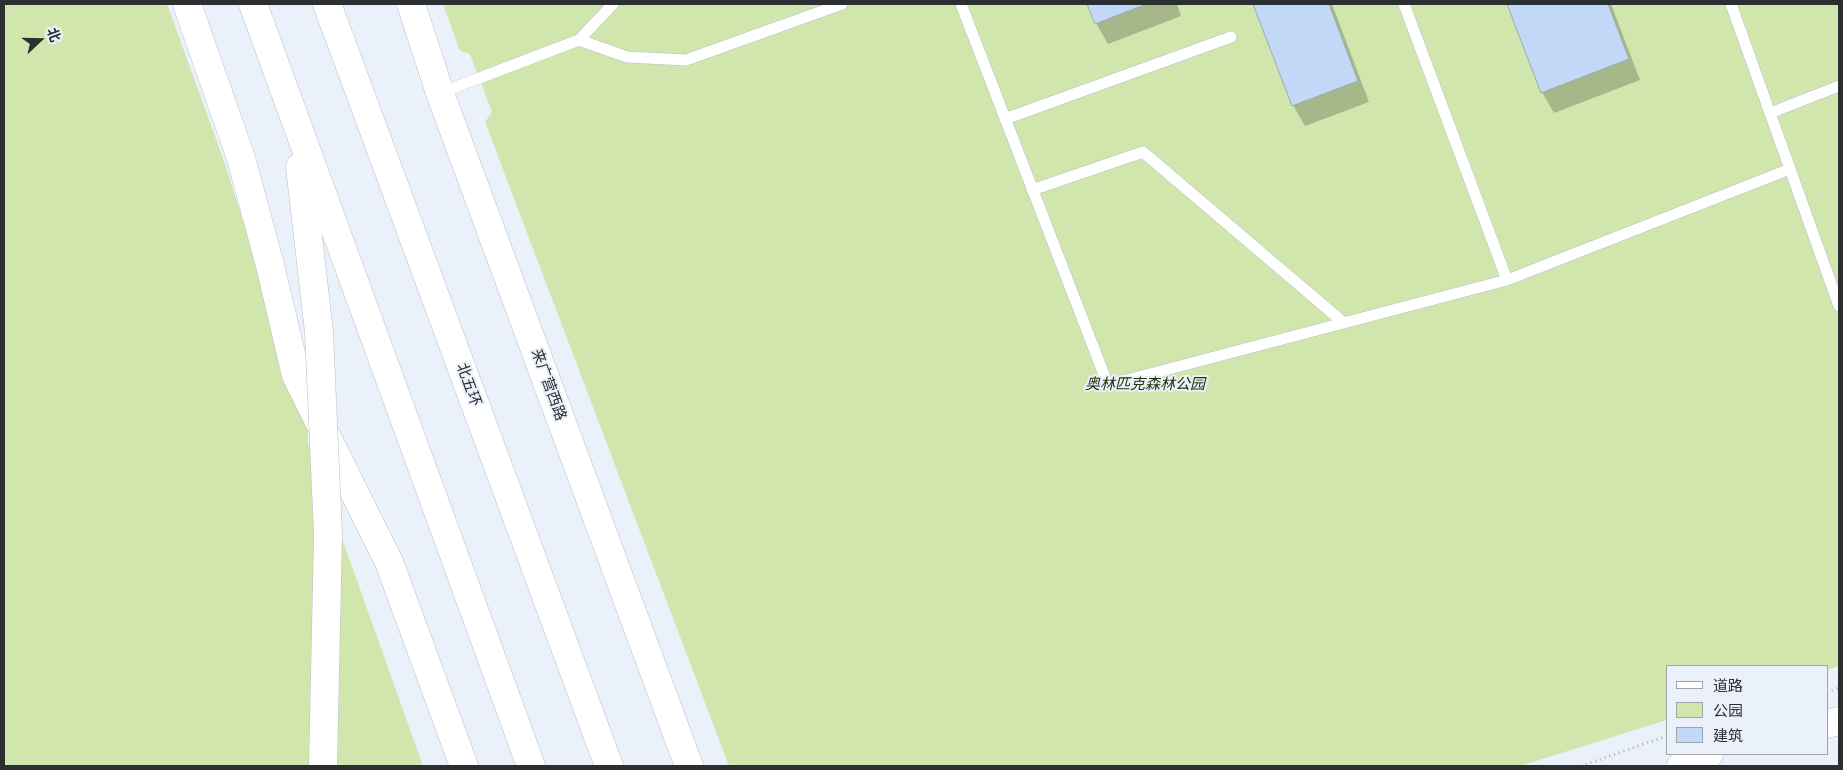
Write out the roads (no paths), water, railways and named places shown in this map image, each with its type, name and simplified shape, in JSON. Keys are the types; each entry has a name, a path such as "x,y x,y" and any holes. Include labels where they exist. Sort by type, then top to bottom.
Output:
{"main road":[{"path":"187,4 241,158 270,265 296,375 389,562 464,766"},
{"path":"253,4 531,766"},
{"name":"北五环","path":"327,4 610,766"},
{"name":"来广营西路","path":"410,4 440,93 689,766"},
{"path":"282,85 301,170 319,332 328,534 323,766"},
{"path":"1681,766 1707,755"}],"lane":[{"path":"440,93 579,40 613,4"},
{"path":"579,40 627,57 686,60 842,4"},
{"path":"961,4 1108,385 1507,280 1790,169"},
{"path":"1404,4 1507,280"},
{"path":"1731,4 1790,169 1836,284 1839,306"},
{"path":"1005,119 1231,37"},
{"path":"1770,113 1839,86"},
{"path":"1032,190 1143,152 1344,323"}],"park label":[{"name":"奥林匹克森林公园","path":"1145,385"}]}
